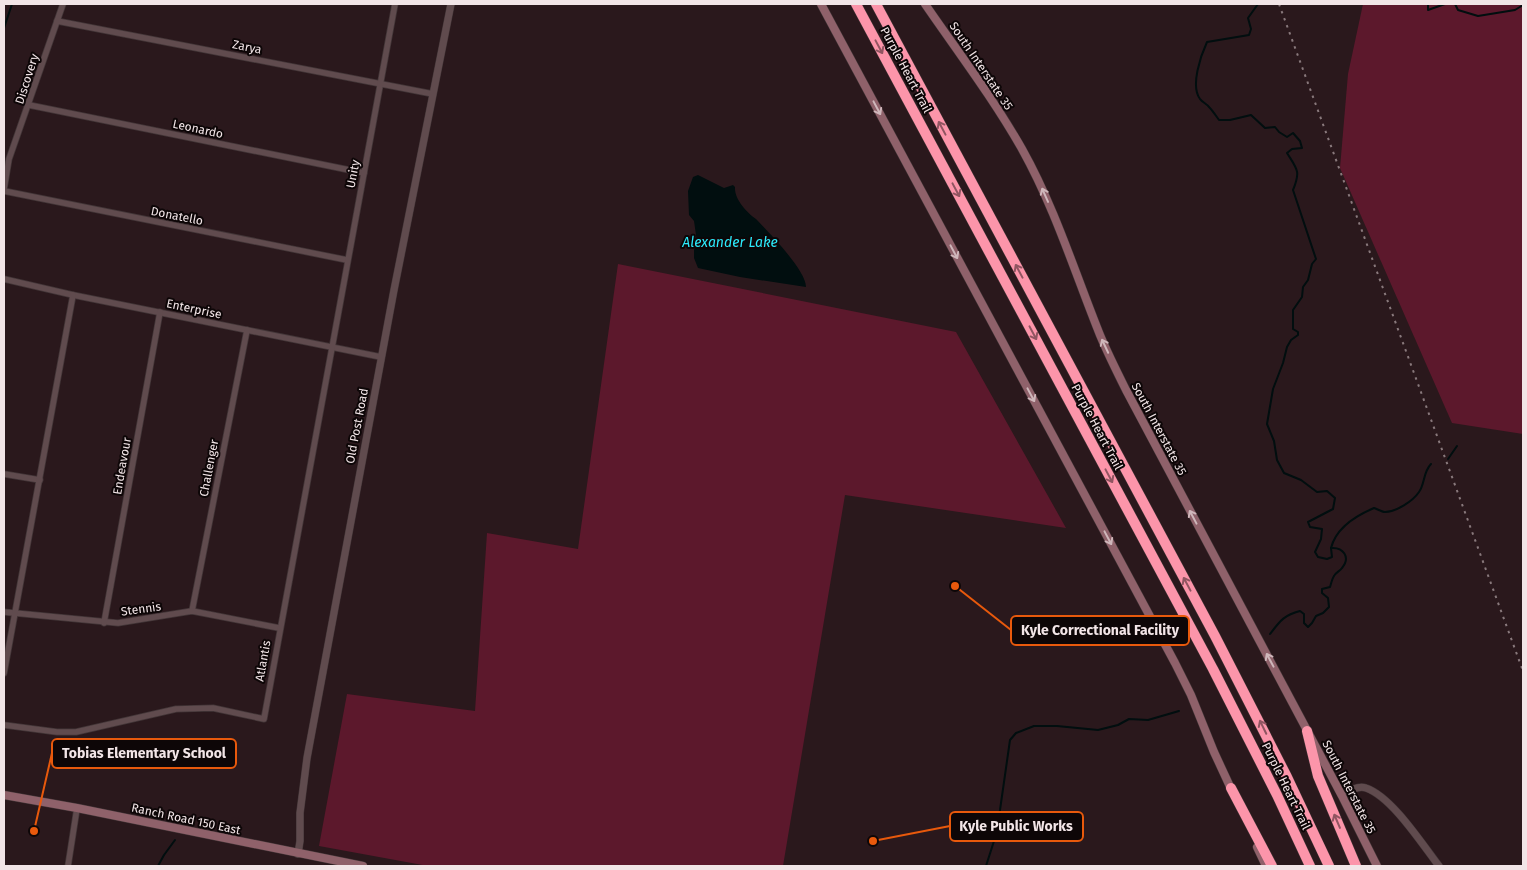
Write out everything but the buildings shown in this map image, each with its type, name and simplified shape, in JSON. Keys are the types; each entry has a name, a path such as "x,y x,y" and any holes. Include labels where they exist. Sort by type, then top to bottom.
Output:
{"highway":[{"name":"Purple Heart Trail","path":"856,4 1213,670 1277,795 1310,866"},
{"name":"Purple Heart Trail","path":"876,4 1216,636 1283,767 1329,866"},
{"path":"1307,731 1318,776 1356,866"},
{"path":"1231,788 1272,866"}],"main road":[{"path":"821,4 1175,663 1266,866"},
{"name":"South Interstate 35","path":"925,4 996,105 1043,190 1065,241 1101,337 1126,390 1342,796 1377,866"},
{"name":"Ranch Road 150 East","path":"4,796 77,808 363,866"}],"street":[{"name":"Discovery","path":"4,190 9,159 63,4"},
{"name":"Unity","path":"333,347 347,260 395,4"},
{"name":"Old Post Road","path":"298,854 300,813 307,758 381,357 451,4"},
{"name":"Zarya","path":"57,20 433,94"},
{"name":"Leonardo","path":"29,105 364,173"},
{"name":"Donatello","path":"4,190 347,260"},
{"name":"Enterprise","path":"4,278 73,295 381,357"},
{"path":"4,673 73,295"},
{"name":"Endeavour","path":"104,623 160,312"},
{"name":"Challenger","path":"192,611 247,330"},
{"name":"Atlantis","path":"4,725 56,732 76,732 176,709 213,708 264,719 279,628 333,347"},
{"path":"4,474 40,480"},
{"name":"Stennis","path":"4,612 104,623 131,622 192,611 279,628"},
{"path":"1342,796 1352,789 1366,787 1389,802 1439,866"},
{"path":"68,866 77,808"}],"shaded area":[{"path":"1363,4 1523,4 1523,434 1452,423 1340,168 1348,74"},
{"path":"618,264 956,332 1066,528 845,495 783,866 428,866 319,846 347,694 475,711 487,533 578,549"}],"water":[{"name":"Alexander Lake","path":"698,175 724,188 733,185 735,187 735,192 742,205 794,262 800,271 806,287 740,277 698,268 694,258 697,242 694,221 689,215 688,191 693,177"}],"waterway":[{"path":"4,28 12,4"},
{"path":"1258,4 1248,18 1251,29 1249,35 1207,42 1200,62 1196,86 1200,99 1219,120 1230,120 1251,115 1265,128 1275,127 1287,137 1293,133 1300,141 1302,148 1292,149 1287,153 1297,170 1297,178 1293,190 1316,259 1312,264 1308,280 1303,287 1302,297 1293,310 1293,329 1298,332 1298,335 1291,340 1287,347 1273,389 1267,424 1274,441 1277,460 1284,473 1301,480 1317,492 1327,491 1335,498 1333,509 1308,522 1310,527 1322,529 1321,539 1315,552 1318,557 1327,559 1332,557 1331,548"},
{"path":"1428,4 1428,10 1445,4"},
{"path":"1455,4 1458,10 1478,16 1515,10 1523,5"},
{"path":"1448,459 1457,446"},
{"path":"1270,634 1290,614 1300,611 1304,614 1304,623 1308,627 1316,616 1323,613 1329,607 1328,598 1322,593 1322,589 1330,587 1332,580 1346,560 1342,551 1331,548 1337,534 1353,519 1367,511 1374,508 1389,512 1409,502 1421,489 1428,467 1431,464"},
{"path":"986,866 994,841 1000,810 1010,740 1016,733 1034,726 1098,730 1118,725 1129,719 1148,720 1179,711"},
{"path":"158,866 175,840"}],"railway":[{"path":"1279,4 1523,671"}],"place":[{"name":"Kyle Correctional Facility","path":"955,586"},
{"name":"Tobias Elementary School","path":"34,831"},
{"name":"Kyle Public Works","path":"873,841"}]}
